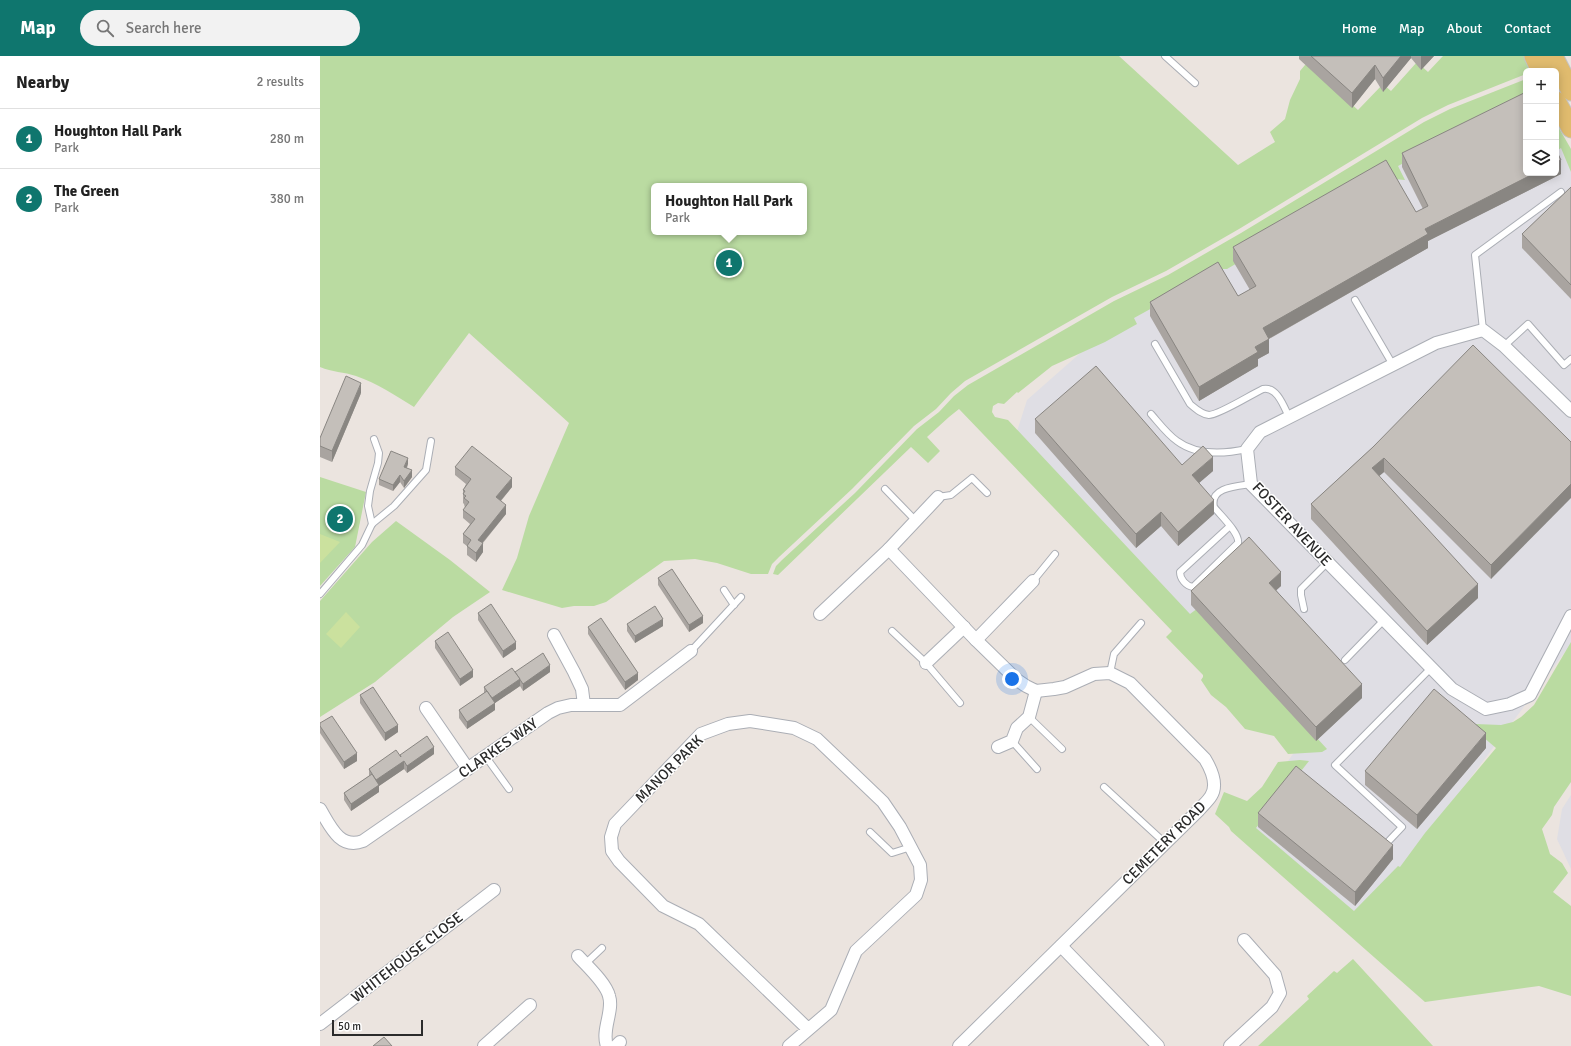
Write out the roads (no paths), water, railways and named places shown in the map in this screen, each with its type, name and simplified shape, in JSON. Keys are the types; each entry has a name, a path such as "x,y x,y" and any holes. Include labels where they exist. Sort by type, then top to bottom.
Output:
{"main road":[{"path":"1534,56 1540,68"},
{"path":"1553,56 1571,91"},
{"path":"1558,104 1571,128"}],"street":[{"path":"1247,449 1260,432 1436,342 1483,330 1504,346 1570,409"},
{"name":"FOSTER AVENUE","path":"1247,449 1251,484 1452,689 1486,709 1510,704 1530,695 1571,616"},
{"path":"820,614 889,549 938,497"},
{"path":"889,549 976,640 1017,680 1026,686 1036,691 1054,689 1065,687 1094,674 1110,673"},
{"path":"976,640 1033,581"},
{"path":"926,663 964,627"},
{"path":"554,635 582,689 584,705"},
{"name":"CLARKES WAY","path":"320,809 341,840 356,844 363,841 468,770 548,713 558,708 571,705 620,705 691,651"},
{"name":"CEMETERY ROAD","path":"958,1046 1165,843 1212,794 1214,780 1211,769 1205,759 1130,683 1110,673"},
{"path":"998,747 1012,741 1017,728 1029,717 1036,691"},
{"path":"426,708 468,770"},
{"name":"MANOR PARK","path":"750,721 794,728 817,739 883,802 900,827 920,865 921,880 916,895 856,951 831,1010 808,1029 699,924 663,906 619,861 612,851 611,837 615,824 701,734 728,724 750,721"},
{"name":"WHITEHOUSE CLOSE","path":"320,1024 494,890"},
{"path":"1230,1046 1272,1008 1280,993 1275,975 1244,940"},
{"path":"1061,946 1158,1046"},
{"path":"582,960 607,990 610,998 606,1036 607,1046"},
{"path":"484,1046 530,1005"},
{"path":"789,1046 808,1029"}],"lane":[{"path":"1165,56 1195,83"},
{"path":"1483,330 1475,255 1561,192"},
{"path":"1355,300 1392,365"},
{"path":"1504,346 1528,324 1564,365 1571,359"},
{"path":"1155,344 1190,404 1198,412 1204,414 1214,414 1263,388 1268,387 1273,390 1289,417"},
{"path":"1150,414 1176,440 1186,446 1203,452 1216,453 1247,449"},
{"path":"372,524 368,506 379,453 374,439"},
{"path":"320,594 362,545 372,524 408,492 426,470 431,441"},
{"path":"938,497 951,495 972,478 987,493"},
{"path":"1230,526 1180,572 1181,577 1187,585 1193,587 1238,543 1238,537 1230,526 1214,507 1212,502 1214,498 1223,489 1251,484"},
{"path":"885,489 916,521"},
{"path":"1033,581 1056,554"},
{"path":"1304,609 1300,595 1301,589 1328,562"},
{"path":"724,590 734,605"},
{"path":"691,651 742,597"},
{"path":"1345,660 1384,620"},
{"path":"1110,673 1114,654 1141,623"},
{"path":"892,631 926,663 960,703"},
{"path":"1384,846 1402,827 1335,765 1431,668"},
{"path":"1029,717 1062,749"},
{"path":"1012,741 1037,769"},
{"path":"486,757 509,789"},
{"path":"1104,787 1165,843"},
{"path":"870,832 892,853 911,847"},
{"path":"582,960 602,948"}],"place":[{"name":"Houghton Hall Park","path":"729,263"},
{"name":"The Green","path":"340,519"}]}
